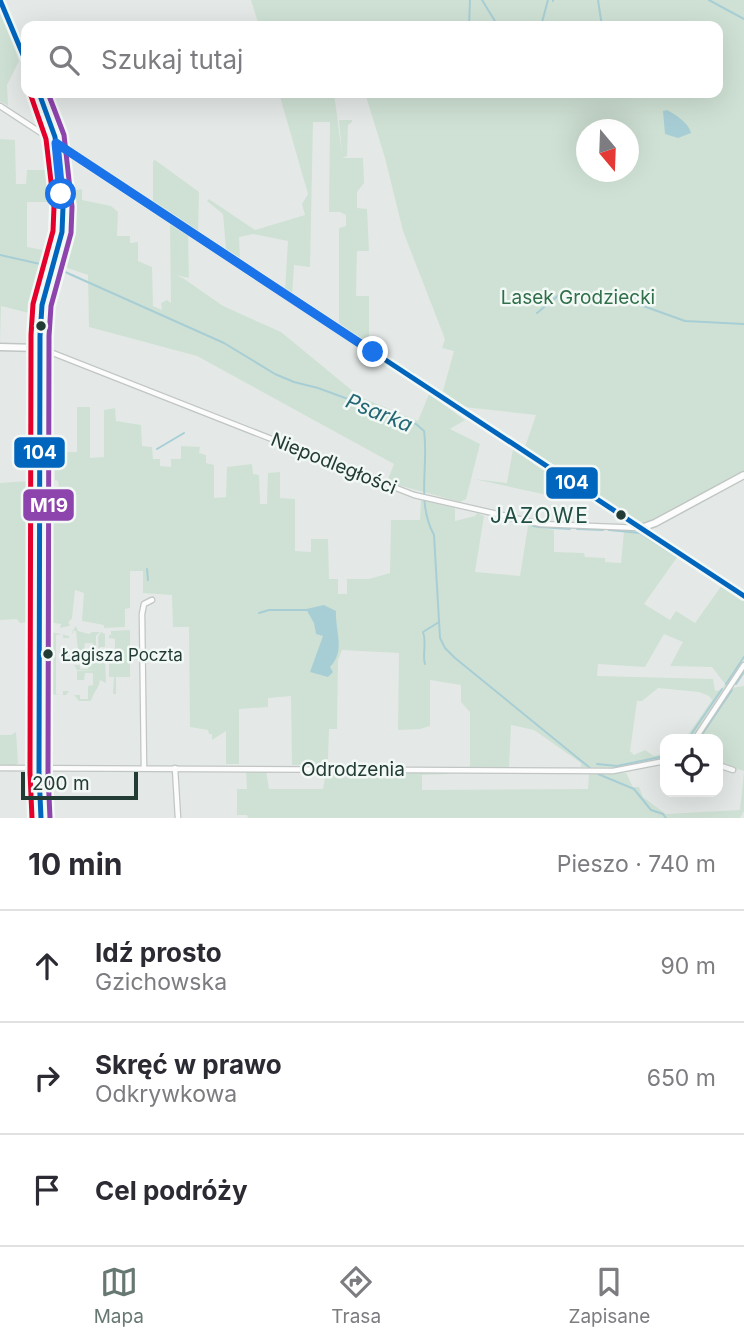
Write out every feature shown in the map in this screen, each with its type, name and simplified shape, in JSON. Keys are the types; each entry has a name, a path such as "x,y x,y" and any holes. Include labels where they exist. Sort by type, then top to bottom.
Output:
{"street":[{"path":"0,0 21,50"},
{"path":"41,98 56,143 63,207 62,233 42,305 39,348 41,818"},
{"path":"0,106 744,596"},
{"path":"0,347 39,348"},
{"name":"Niepodległości","path":"39,348 420,496 541,524 641,528"},
{"path":"641,528 744,475"},
{"path":"144,768 142,614 144,604 152,600"},
{"path":"698,734 744,665"},
{"name":"Odrodzenia","path":"0,768 601,771 623,770 660,762"},
{"path":"723,767 733,770"},
{"path":"174,768 178,818"}],"green space":[{"name":"Lasek Grodziecki","path":"251,0 744,0 744,473 642,525 525,447 536,415 464,407 443,391 454,351 442,348 445,339 403,231 367,98 723,98 723,21 257,21"},
{"path":"0,8 21,64 14,48 19,61 7,85 8,106 0,101"},
{"path":"280,98 335,98 342,154 339,120 352,120 348,125 347,156 342,158 363,158 364,183 357,192 357,208 367,209 369,251 357,251 356,296 369,296 367,344 339,323 339,228 346,226 346,215 329,212 330,122 313,122 310,267 294,265 292,296 285,291 288,241 253,234 239,237 240,258 226,249 223,214 207,201 209,199 255,230 305,215 302,204 308,194"},
{"path":"0,139 15,140 16,184 26,184 27,170 56,170 58,202 27,202 27,247 54,252 45,273 37,315 1,306 0,343"},
{"path":"63,154 66,192 82,189 82,200 111,206 118,212 117,236 130,236 130,243 138,242 138,261 152,267 153,306 162,310 161,303 167,300 171,303 170,224 188,235 189,278 175,275 223,306 281,332 360,397 418,421 429,394 465,420 450,429 480,444 466,499 460,502 387,482 394,464 197,356 89,327 88,275 56,264 63,224 60,159"},
{"path":"155,160 199,192 198,232 153,202"},
{"path":"77,407 90,407 90,458 104,457 104,410 115,408 116,421 141,425 142,446 152,447 153,459 160,459 160,466 171,467 171,459 181,459 181,446 200,447 199,453 206,455 206,463 214,465 214,498 226,497 227,467 252,464 253,474 259,475 260,504 267,504 268,473 280,472 280,498 295,499 295,551 311,552 311,539 328,539 329,579 338,579 338,594 347,594 347,579 369,579 390,573 391,520 420,520 421,500 455,508 455,521 475,516 477,513 484,516 475,572 520,576 528,526 554,530 554,552 584,553 585,557 605,558 605,562 621,563 624,532 630,531 607,529 637,530 678,556 644,604 670,620 676,611 695,623 722,585 744,599 744,658 694,734 688,734 712,700 709,696 699,692 658,688 642,701 637,701 630,751 634,755 645,750 654,756 660,754 660,759 619,768 581,767 581,763 534,730 511,725 509,767 470,767 470,712 461,702 461,685 430,680 430,726 398,730 399,653 342,650 338,660 337,729 329,729 328,759 325,759 325,765 292,765 291,696 268,698 268,707 239,709 239,764 226,764 226,731 212,740 212,734 209,734 208,730 190,727 189,627 173,627 172,595 143,593 143,571 130,571 130,608 125,609 125,627 104,628 104,625 82,621 84,593 75,590 69,626 60,628 61,624 43,624 42,512 55,510 55,487 59,486 55,480 55,452 77,452","holes":["664,634 683,642 670,666 712,667 725,684 721,690 715,691 713,679 597,676 598,664 645,667"]},
{"path":"513,449 567,487 561,498 474,479 507,483"},
{"path":"32,463 37,469 35,612 31,608"},
{"path":"29,481 29,616 32,622 20,623 17,619 0,620 0,483"},
{"path":"76,626 78,631 89,634 100,632 96,636 96,662 99,662 98,637 101,632 105,634 105,647 100,647 100,656 105,656 106,683 100,680 91,701 79,701 74,695 80,695 80,699 88,699 88,686 93,685 93,673 85,673 84,680 77,680 77,671 96,671 77,670 74,665 80,665 80,669 88,669 89,656 93,656 93,643 85,643 84,650 78,650 76,631 73,631 73,634 72,632"},
{"path":"130,630 130,677 116,677 116,694 113,694 114,677 109,677 109,660 115,660 115,639 109,638 109,635 111,631"},
{"path":"47,631 61,634 56,635 56,694 62,695 43,694 43,633"},
{"path":"744,686 744,771 723,765 723,734 701,734 731,688"},
{"path":"16,732 18,763 0,765 0,735"},
{"path":"246,771 266,771 269,789 323,789 326,771 448,772 449,774 422,775 422,790 588,789 589,774 626,773 633,787 639,787 643,797 666,814 740,810 744,772 744,811 740,818 248,818 247,815 237,815 237,789 247,789"}],"water":[{"path":"667,110 685,123 691,133 678,138 665,134 663,111"},
{"path":"324,605 336,611 339,641 338,654 330,667 333,672 328,677 310,672 323,636 316,634 314,623 306,609"}],"waterway":[{"path":"469,21 470,0"},
{"path":"482,0 495,21"},
{"path":"542,21 548,0"},
{"path":"598,0 601,21"},
{"path":"709,0 744,19"},
{"name":"Psarka","path":"0,255 49,266"},
{"name":"Psarka","path":"54,267 224,343 275,374 416,424 424,431 424,497 434,535 440,638 455,658 590,768"},
{"path":"282,287 298,299"},
{"path":"537,313 559,295 610,294 685,321 744,324"},
{"path":"304,302 308,305"},
{"path":"314,309 318,312"},
{"path":"341,327 367,344"},
{"path":"372,347 379,352"},
{"path":"384,355 389,358"},
{"path":"403,367 413,373"},
{"path":"424,381 491,426"},
{"path":"43,410 43,425"},
{"path":"495,428 504,434"},
{"path":"43,431 43,436"},
{"path":"157,449 184,433"},
{"path":"508,437 524,447"},
{"path":"43,442 43,470"},
{"path":"508,520 538,527 570,529"},
{"path":"577,529 603,530"},
{"path":"609,530 640,533 677,557"},
{"path":"147,569 148,580"},
{"path":"259,613 269,610 308,610"},
{"path":"425,664 423,632 439,622"},
{"path":"726,684 744,657"},
{"path":"736,684 744,672"},
{"path":"691,734 722,689"},
{"path":"702,734 732,690"},
{"path":"597,764 617,766 660,757"},
{"name":"Psarka","path":"598,774 634,789 651,810 663,814 666,818"}],"transit line":[{"name":"104","path":"0,0 21,50"},
{"path":"32,98 46,139 54,207 53,231 33,304 31,335 32,818"},
{"name":"104","path":"41,98 55,137 63,207 62,232 42,305 40,336 41,818"},
{"name":"M19","path":"50,98 64,135 72,207 71,233 51,306 49,336 50,818"},
{"name":"104","path":"56,143 744,596"}],"place":[{"name":"Łagisza Poczta","path":"48,654"}],"district":[{"name":"JAZOWE","path":"540,516"}],"route":[{"path":"61,194 56,143 373,352"}]}
